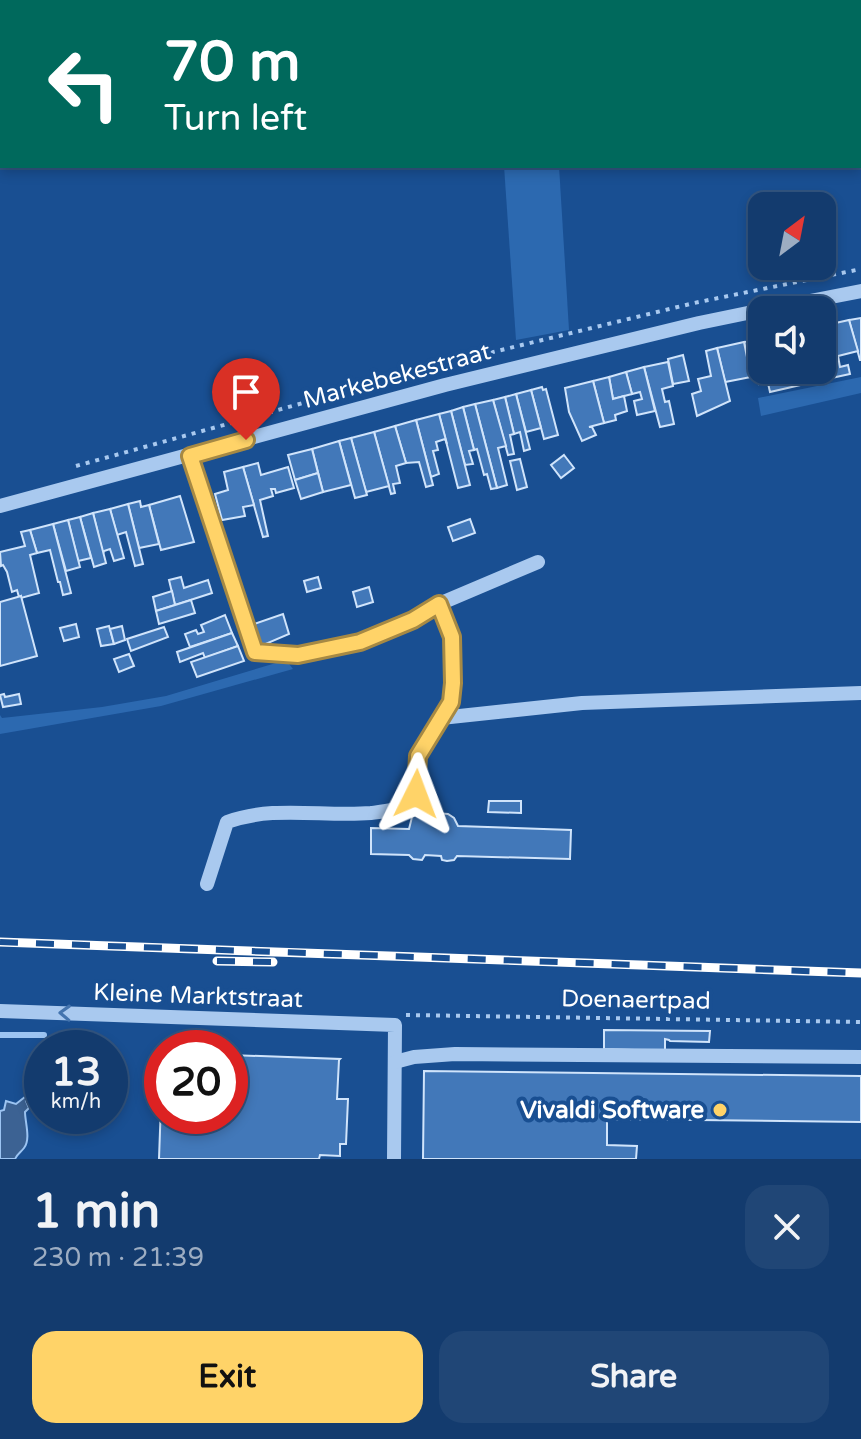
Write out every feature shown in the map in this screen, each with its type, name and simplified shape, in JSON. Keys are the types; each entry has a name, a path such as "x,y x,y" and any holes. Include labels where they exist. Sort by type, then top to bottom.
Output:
{"street":[{"name":"Markebekestraat","path":"835,296 861,291"},
{"name":"Markebekestraat","path":"0,506 445,385 748,313"},
{"path":"190,456 255,652 298,655 360,642 538,562"},
{"path":"207,884 227,822 243,816 279,812 351,814 400,810 413,802 418,756 451,702 452,637 439,604"},
{"path":"441,718 582,703 861,693"},
{"name":"Kleine Marktstraat","path":"0,1011 395,1025 395,1062"},
{"path":"394,1159 395,1062 414,1057 455,1054 861,1057"}],"path":[{"name":"Doenaertpad","path":"411,1015 861,1022"}],"shaded area":[{"path":"504,168 559,168 569,330 516,340"},
{"path":"861,377 861,393 761,416 758,398"},
{"path":"286,660 293,669 161,706 0,734 0,715 2,718 102,707 166,696"},
{"path":"24,1098 26,1144 15,1159 0,1159 0,1111 4,1110 6,1101 16,1104"}],"building":[{"path":"861,318 861,360 860,360 849,320"},
{"path":"849,320 858,351 838,356 840,367 848,365 850,374 836,377 836,323"},
{"path":"748,341 748,362 744,342"},
{"path":"744,342 748,378 725,382 717,348"},
{"path":"717,348 730,401 697,416 692,394 701,391 698,379 711,376 706,351"},
{"path":"683,355 689,381 673,384 668,359"},
{"path":"668,362 673,386 662,389 665,402 669,401 674,424 660,427 644,367"},
{"path":"644,367 655,411 637,415 634,401 642,399 640,392 632,394 626,372"},
{"path":"626,372 632,394 613,399 609,377"},
{"path":"609,377 613,399 624,396 627,411 615,415 616,420 604,423 593,381"},
{"path":"593,381 604,423 589,427 596,435 582,441 569,412 565,388"},
{"path":"768,384 805,384 770,392"},
{"path":"546,389 558,435 544,439 531,390"},
{"path":"531,390 541,428 526,432 516,394"},
{"path":"516,394 530,449 524,451 520,432 514,434 505,397"},
{"path":"505,397 514,434 510,435 514,454 508,455 493,400"},
{"path":"493,400 506,446 498,448 507,485 497,488 475,404"},
{"path":"475,404 497,488 491,489 477,449 474,450 463,407"},
{"path":"463,407 474,450 469,451 473,464 465,465 451,411"},
{"path":"451,411 470,485 458,488 439,414"},
{"path":"439,414 447,444 445,439 436,442 438,450 433,451 439,474 431,477 416,420"},
{"path":"416,420 433,485 426,487 419,462 406,463 395,426"},
{"path":"395,426 406,463 396,466 400,483 393,484 395,493 391,494 374,432"},
{"path":"374,432 389,486 366,492 351,438"},
{"path":"351,438 367,495 355,498 339,441"},
{"path":"339,441 351,485 323,492 312,449"},
{"path":"312,449 318,473 295,480 288,455"},
{"path":"564,455 574,468 561,478 551,465"},
{"path":"520,459 527,487 517,490 510,461"},
{"path":"258,463 261,475 288,467 294,488 276,493 275,489 271,489 273,496 260,500 268,536 263,537 243,467"},
{"path":"243,467 254,505 243,507 245,516 222,520 215,494 228,490 224,472"},
{"path":"318,473 323,492 301,499 295,480"},
{"path":"180,496 194,542 161,550 149,505"},
{"path":"140,501 141,507 149,505 159,544 139,548 128,504"},
{"path":"128,504 143,564 135,566 126,532 117,535 110,509"},
{"path":"110,509 124,558 114,561 110,549 103,554 93,513"},
{"path":"93,513 106,563 94,567 80,517"},
{"path":"80,517 91,558 78,561 68,520"},
{"path":"470,519 475,533 453,541 448,527"},
{"path":"68,520 80,567 66,571 53,524"},
{"path":"53,524 71,593 63,595 50,550 37,553 30,530"},
{"path":"30,530 37,553 30,555 39,593 21,598 17,590 12,592 7,572 1,566 0,552 25,546 21,532"},
{"path":"181,577 184,588 208,580 212,593 175,605 169,580"},
{"path":"318,577 321,588 307,592 304,581"},
{"path":"369,587 373,602 357,607 353,592"},
{"path":"172,591 175,605 156,611 153,597"},
{"path":"21,596 37,656 0,666 0,602"},
{"path":"191,600 195,613 159,624 156,611"},
{"path":"283,614 289,634 261,646 254,624"},
{"path":"225,615 232,633 190,647 185,634 196,630 198,634 204,632 201,625"},
{"path":"76,624 79,637 64,641 60,628"},
{"path":"109,626 114,644 101,646 97,629"},
{"path":"122,626 125,640 114,644 110,629"},
{"path":"164,627 168,637 131,651 127,639"},
{"path":"232,633 238,646 205,658 203,653 180,662 177,652"},
{"path":"238,646 244,661 197,677 191,662"},
{"path":"129,654 134,666 119,672 114,659"},
{"path":"4,694 5,697 19,694 21,704 3,707 0,695"},
{"path":"489,801 521,801 521,813 488,812"},
{"path":"424,812 448,814 458,826 571,830 570,859 457,856 447,861 442,860 441,856 425,855 422,860 409,855 371,854 371,828 409,829 412,817"},
{"path":"604,1030 710,1031 709,1042 665,1039 665,1051 604,1049"},
{"path":"248,1056 340,1059 337,1099 348,1099 346,1144 340,1144 340,1156 320,1155 319,1159 159,1159 160,1134 248,1134"},
{"path":"424,1071 861,1076 861,1122 607,1119 607,1145 637,1146 636,1159 423,1159"}],"waterway":[{"path":"0,1035 24,1035"}],"railway":[{"path":"0,942 861,973"},
{"path":"217,961 273,962"}],"place":[{"name":"Vivaldi Software","path":"720,1110"}],"route":[{"path":"246,440 190,456 255,652 298,655 360,642 413,620 439,604 452,637 451,702 418,756 416,794"}]}
